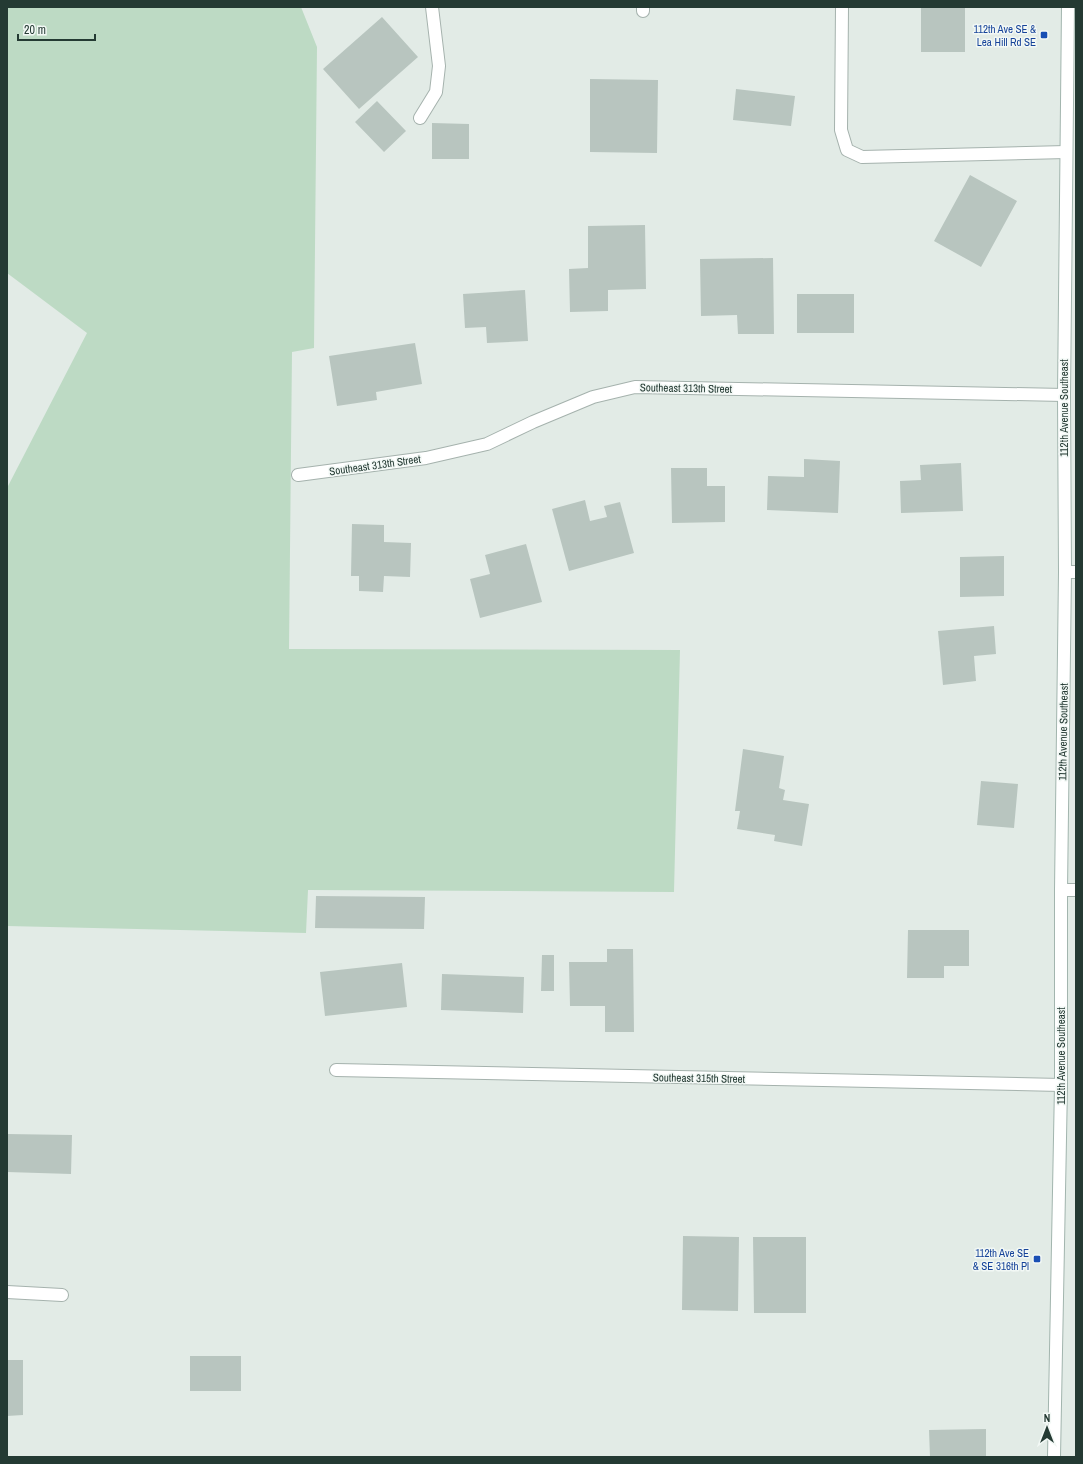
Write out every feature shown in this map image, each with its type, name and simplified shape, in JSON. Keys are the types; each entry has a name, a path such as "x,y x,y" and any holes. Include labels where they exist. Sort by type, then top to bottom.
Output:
{"street":[{"path":"420,118 436,92 439,66 432,7"},
{"path":"842,7 841,130 847,150 862,157 1066,152"},
{"name":"112th Avenue Southeast","path":"1054,1457 1061,1085 1061,890 1070,572 1064,395 1068,7"},
{"name":"Southeast 313th Street","path":"298,475 426,458 487,444 534,422 593,398 634,387 1064,395"},
{"path":"1061,890 1076,890"},
{"name":"Southeast 315th Street","path":"336,1070 1061,1085"},
{"path":"7,1292 62,1295"}],"green space":[{"path":"7,7 301,7 317,47 314,348 292,352 289,649 680,650 674,892 308,890 306,933 7,926 7,488 87,333 7,273"}],"building":[{"path":"921,7 965,7 965,52 921,52"},
{"path":"382,17 418,57 359,109 323,69"},
{"path":"590,79 658,80 657,153 590,152"},
{"path":"736,89 795,96 791,126 733,120"},
{"path":"377,101 406,131 384,152 355,122"},
{"path":"432,123 469,124 469,159 432,159"},
{"path":"970,175 1017,201 981,267 934,241"},
{"path":"645,225 646,289 608,290 608,311 570,312 569,269 588,268 588,226"},
{"path":"773,258 774,334 738,334 737,315 701,316 700,259"},
{"path":"525,290 528,341 487,343 486,327 465,328 463,294"},
{"path":"797,294 854,294 854,333 797,333"},
{"path":"415,343 422,384 376,392 377,400 337,406 329,356"},
{"path":"804,459 840,461 838,513 767,510 768,476 804,477"},
{"path":"961,463 963,511 901,513 900,481 921,480 920,465"},
{"path":"671,468 707,468 707,486 725,486 725,522 672,523"},
{"path":"585,500 590,521 607,517 604,506 620,502 634,553 569,571 552,509"},
{"path":"352,524 384,525 384,542 411,543 410,577 384,576 383,592 359,591 359,576 351,576"},
{"path":"526,544 542,602 480,618 470,579 490,574 485,555"},
{"path":"1004,556 1004,596 960,597 960,557"},
{"path":"994,626 996,654 974,656 976,681 943,685 938,631"},
{"path":"743,749 784,756 779,788 785,790 783,800 809,804 802,846 774,841 775,835 737,829 740,811 735,811"},
{"path":"981,781 1018,784 1014,828 977,825"},
{"path":"316,896 425,897 424,929 315,928"},
{"path":"908,930 969,930 969,966 944,966 944,978 907,978"},
{"path":"607,949 633,949 634,1032 605,1032 605,1006 570,1006 569,962 607,962"},
{"path":"542,955 554,955 554,991 541,991"},
{"path":"402,963 407,1007 325,1016 320,972"},
{"path":"442,974 524,977 523,1013 441,1010"},
{"path":"7,1134 72,1135 71,1174 7,1172"},
{"path":"683,1236 739,1237 738,1311 682,1310"},
{"path":"753,1237 806,1237 806,1313 754,1313"},
{"path":"190,1356 241,1356 241,1391 190,1391"},
{"path":"7,1360 23,1360 23,1415 7,1416"},
{"path":"986,1429 986,1457 930,1457 929,1430"}],"place":[{"name":"112th Ave SE & Lea Hill Rd SE","path":"1044,35"},
{"name":"112th Ave SE & SE 316th Pl","path":"1037,1259"}]}
